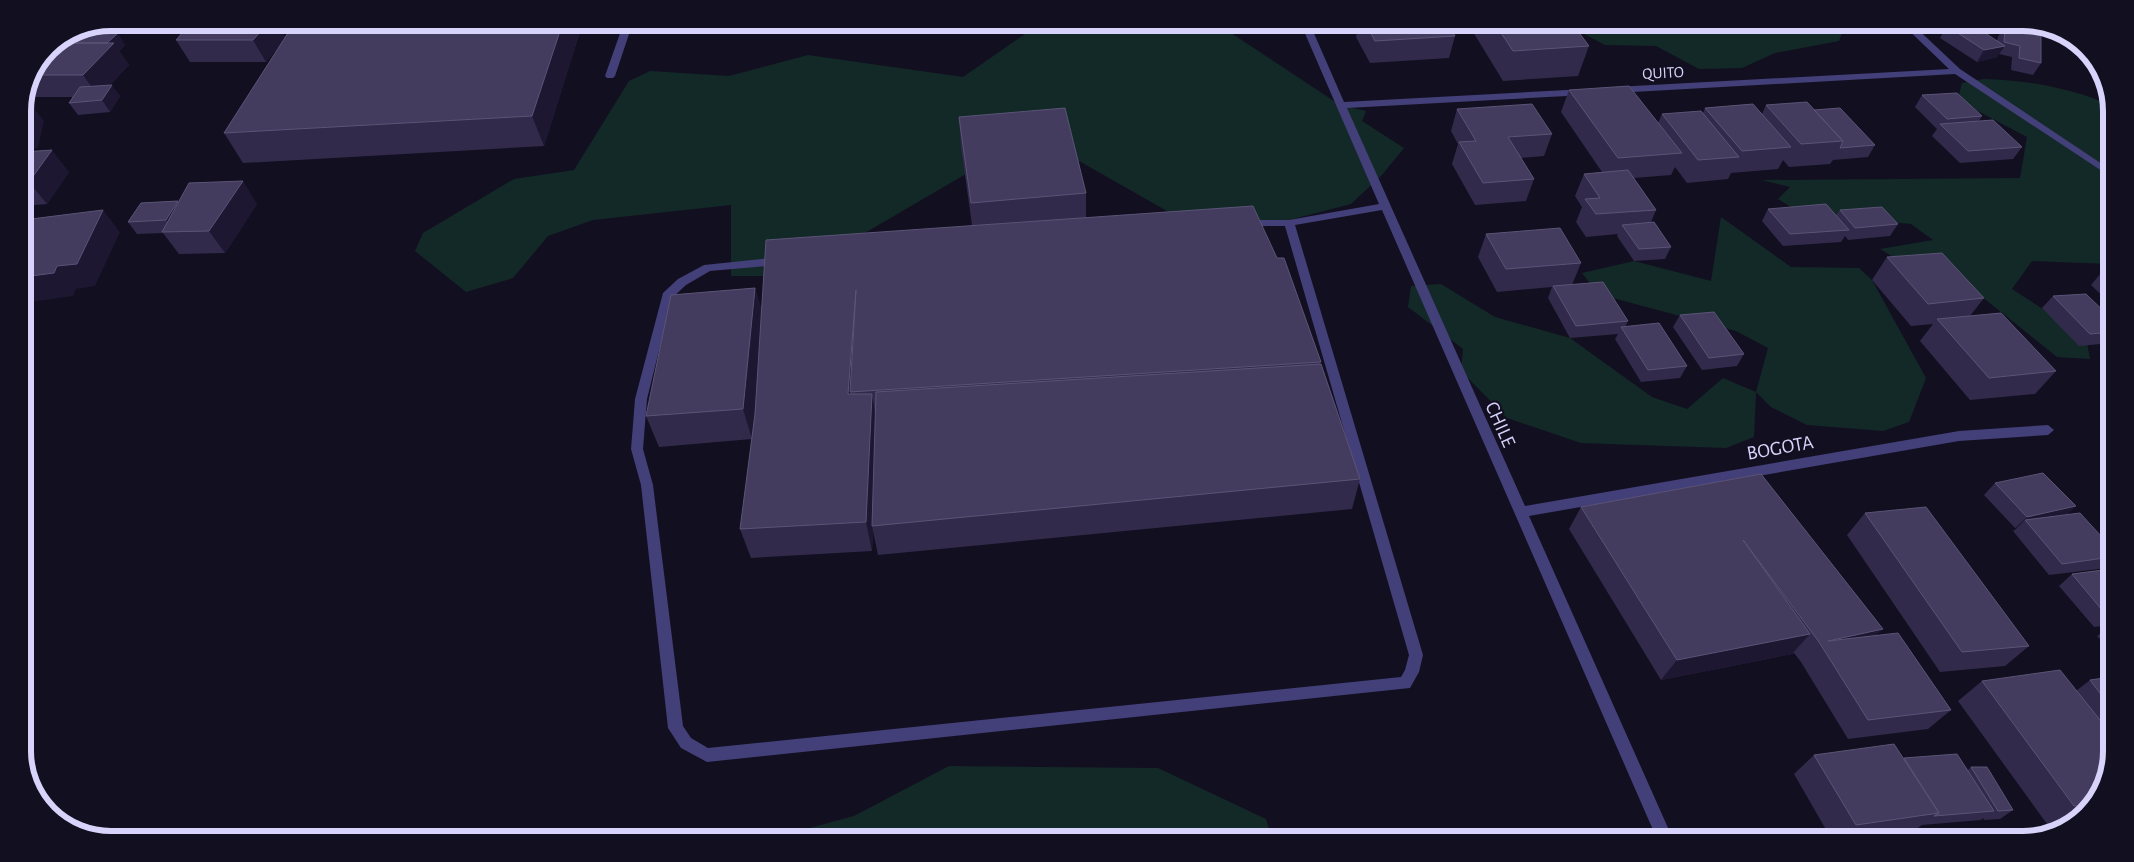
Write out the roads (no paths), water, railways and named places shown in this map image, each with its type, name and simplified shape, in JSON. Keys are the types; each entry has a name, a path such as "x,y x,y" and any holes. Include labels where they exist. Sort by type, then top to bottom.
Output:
{"street":[{"path":"610,76 626,31"},
{"name":"CHILE","path":"1308,31 1661,831"},
{"path":"1914,31 1958,71 2103,169"},
{"name":"QUITO","path":"1340,105 1958,71"},
{"path":"1231,222 1289,223 1384,206"},
{"path":"795,259 708,268 682,282 667,296 641,398 637,449 647,485 676,728 686,743 707,755 1405,682 1412,672 1416,655 1289,223"},
{"name":"BOGOTA","path":"1520,512 1960,436 2048,430"}]}
